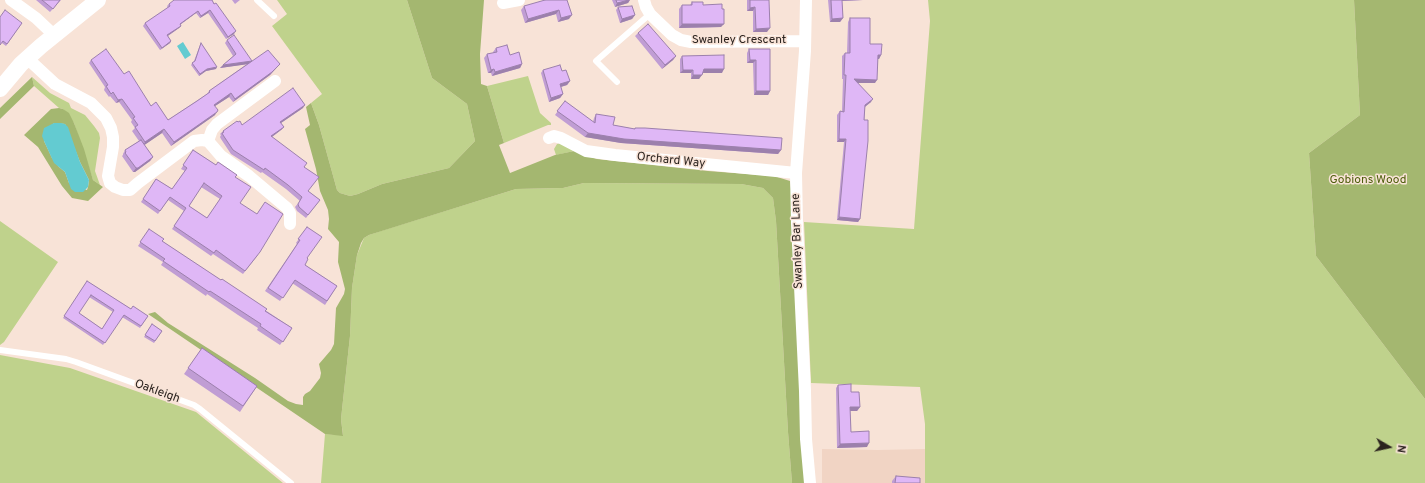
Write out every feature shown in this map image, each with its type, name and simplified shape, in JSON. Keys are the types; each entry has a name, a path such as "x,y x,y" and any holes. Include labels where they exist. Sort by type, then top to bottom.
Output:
{"street":[{"path":"11,0 36,18 54,35"},
{"path":"2,84 27,58 98,0"},
{"path":"503,4 519,0"},
{"name":"Swanley Crescent","path":"644,0 650,14 672,35 681,40 691,42 805,41"},
{"name":"Swanley Bar Lane","path":"806,0 805,41 796,172 806,439 810,483"},
{"path":"27,58 55,84 70,93 85,98 102,113 110,125 113,137 113,148 108,171 110,183 119,189 130,190 194,141 208,141 221,156 249,176 287,208 290,212 290,224"},
{"path":"208,141 212,130 217,124 275,81"},
{"name":"Orchard Way","path":"549,138 554,136 561,138 586,151 615,155 796,172"}],"lane":[{"path":"257,0 274,16"},
{"path":"618,82 596,61 650,14"},
{"name":"Oakleigh","path":"0,350 66,359 194,405 291,483"}],"shaded area":[{"path":"822,449 925,449 925,483 822,483"}],"green space":[{"path":"277,0 407,0 432,78 467,104 475,141 449,168 382,184 350,196 340,193 337,190 319,125 311,103 322,94 272,26 287,14"},
{"path":"407,0 484,0 480,54 481,84 487,86 504,143 499,145 510,173 555,155 574,151 597,159 708,171 774,176 790,181 806,483 792,483 776,221 773,198 763,188 741,184 584,183 563,188 516,189 369,235 364,238 361,243 357,255 352,288 350,336 341,419 343,436 325,434 148,314 155,312 168,323 255,378 288,401 303,405 303,397 310,391 320,378 321,373 319,364 334,344 336,308 344,294 345,289 338,262 339,242 328,229 328,210 320,191 316,169 305,129 310,125 306,107 311,103 319,125 337,190 340,193 350,196 382,184 449,168 475,141 467,104 432,78"},
{"path":"928,0 1354,0 1360,115 1309,153 1316,256 1425,399 1425,483 925,483 925,424 920,387 811,383 804,222 914,229 930,21"},
{"name":"Gobions Wood","path":"1354,0 1425,0 1425,399 1316,256 1309,153 1360,115"},
{"path":"528,76 540,113 551,123 551,125 504,143 487,86"},
{"path":"32,77 50,93 69,103 71,108 85,115 99,133 100,138 95,171 100,185 93,180 74,123 63,109 59,108 34,86"},
{"path":"32,77 34,86 0,119 0,108"},
{"path":"59,108 69,113 84,149 93,180 103,187 88,201 72,198 62,186 38,147 24,135 51,109","holes":["54,123 65,124 89,180 87,190 69,183 65,172 52,158 44,141"]},
{"path":"560,143 574,151 556,155 554,149 557,144"},
{"path":"584,183 741,184 763,188 773,198 776,221 792,483 321,483 325,434 343,435 341,419 350,336 352,288 357,255 364,238 381,231 516,189 563,188"},
{"path":"0,221 58,262 4,342 0,345"},
{"path":"0,355 70,368 196,412 283,483 0,483"}],"water":[{"path":"183,42 191,55 185,59 177,46"},
{"path":"54,123 65,124 68,127 80,162 89,180 88,187 83,192 75,192 71,189 65,172 54,163 44,141 42,136 44,128"}],"building":[{"path":"42,0 60,0 53,9"},
{"path":"174,0 212,0 214,4 216,3 236,31 228,37 210,10 201,16 198,11 180,24 181,26 167,35 171,41 162,48 145,23 170,6 169,4"},
{"path":"545,0 567,0 572,15 561,18 559,10 528,19 524,6"},
{"path":"616,0 629,0 617,3"},
{"path":"750,0 769,0 770,28 756,29 755,7 750,8"},
{"path":"831,0 842,0 843,18 832,19"},
{"path":"692,2 703,2 703,5 722,4 722,9 724,9 724,24 682,24 682,5 692,5"},
{"path":"632,6 635,15 622,19 618,7"},
{"path":"5,10 22,23 7,44 3,41 0,45 0,17"},
{"path":"850,18 870,18 870,44 882,44 881,55 878,55 877,80 854,79 873,99 865,105 864,120 868,120 868,141 860,219 839,217 846,139 839,139 840,111 844,112 846,75 844,75 845,53 850,53"},
{"path":"648,24 676,56 665,65 638,33"},
{"path":"234,35 252,61 223,65 236,54 227,40"},
{"path":"201,43 217,67 207,69 200,74 192,63 195,61"},
{"path":"507,45 510,55 519,52 522,64 495,72 494,69 491,70 487,54 497,52 496,48"},
{"path":"106,49 124,74 129,71 151,106 156,102 168,120 268,50 280,64 272,72 235,99 231,93 214,105 218,110 217,112 174,142 164,129 145,142 135,127 138,125 133,118 135,117 122,99 118,100 113,92 111,94 106,86 108,85 91,60"},
{"path":"749,49 770,49 770,91 756,91 756,60 750,60"},
{"path":"724,55 724,69 704,69 702,75 693,75 693,70 683,70 682,56"},
{"path":"560,65 562,71 566,70 570,81 560,84 563,94 551,98 543,70"},
{"path":"293,88 305,105 280,122 284,127 271,136 307,163 304,167 319,177 308,191 320,200 308,215 299,207 298,204 302,197 265,168 264,170 233,150 222,133 237,121 240,121 242,125"},
{"path":"565,101 595,123 596,114 615,117 613,125 635,129 645,128 782,138 781,150 624,139 588,133 557,111"},
{"path":"141,140 153,157 136,168 125,153 125,150"},
{"path":"193,150 216,165 218,162 237,175 235,177 251,187 240,203 257,214 265,202 283,214 260,252 245,271 216,250 214,253 174,226 186,208 170,197 160,211 143,199 156,179 172,189 187,168 183,165","holes":["204,183 222,196 207,218 189,206"]},
{"path":"307,227 322,237 307,258 308,259 305,265 337,286 327,301 295,280 283,298 268,288"},
{"path":"149,229 164,239 162,241 267,309 265,311 292,328 283,342 260,326 261,324 210,291 209,292 163,261 165,259 140,242"},
{"path":"87,281 131,309 133,306 148,316 141,326 124,315 105,343 64,316","holes":["91,295 114,310 102,329 79,313"]},
{"path":"152,324 162,331 155,341 145,335"},
{"path":"202,348 257,386 243,406 188,368"},
{"path":"851,384 851,392 859,392 860,407 850,407 851,432 869,431 869,443 840,444 838,385"},
{"path":"896,476 920,478 920,483 895,483"}]}
